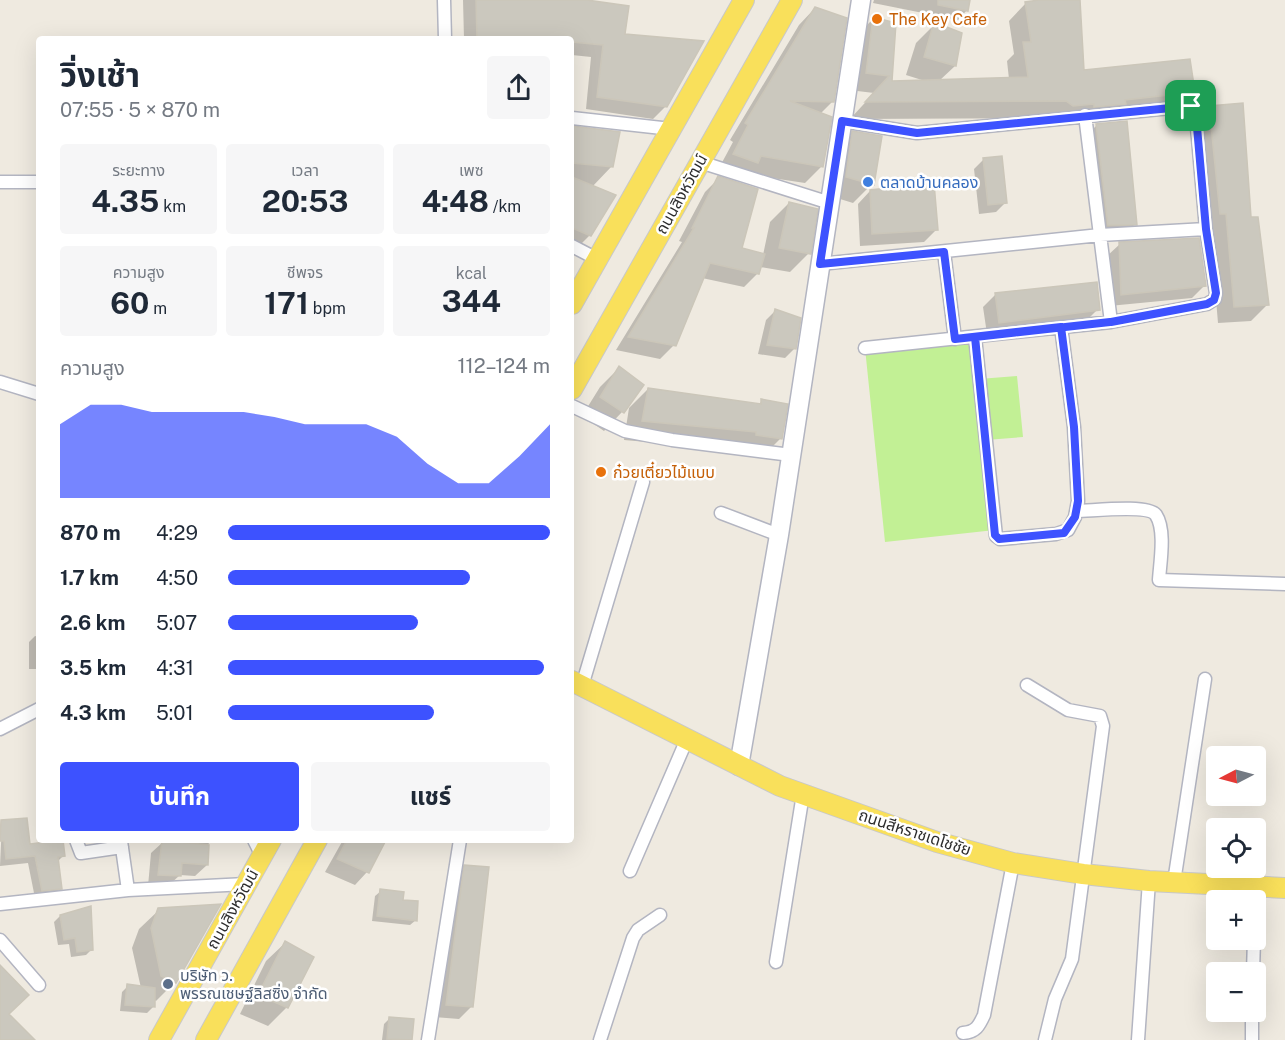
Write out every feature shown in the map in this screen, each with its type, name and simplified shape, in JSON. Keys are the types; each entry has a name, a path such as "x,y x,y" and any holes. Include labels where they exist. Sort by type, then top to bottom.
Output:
{"main road":[{"path":"574,300 744,0"},
{"name":"ถนนสิงหวัฒน์","path":"574,385 792,0"},
{"name":"ถนนสีหราชเดโชชัย","path":"577,684 739,766 803,794 937,842 1013,863 1083,874 1232,890"},
{"path":"206,1040 315,843"},
{"name":"ถนนสิงหวัฒน์","path":"159,1040 246,884 262,845"},
{"name":"ถนนสีหราชเดโชชัย","path":"1266,891 1285,888"}],"street":[{"path":"444,0 446,36"},
{"path":"739,766 791,455 861,0"},
{"path":"842,121 917,133 1182,105 1193,108 1206,229 1216,293 1214,300 1207,304 1111,322 865,348"},
{"path":"1084,115 1111,322"},
{"path":"574,118 671,129"},
{"path":"699,162 830,203"},
{"path":"0,182 36,182"},
{"path":"820,264 1100,235 1206,229"},
{"path":"574,247 597,259"},
{"path":"944,252 955,339"},
{"path":"975,337 996,536 1000,540 1064,533 1077,511 1074,427 1061,327"},
{"path":"0,382 36,393"},
{"path":"574,407 625,431 672,440 791,455"},
{"path":"577,684 643,482"},
{"path":"1077,511 1138,509 1150,510 1155,514 1159,524 1159,580 1285,584"},
{"path":"721,513 778,535"},
{"path":"1174,882 1205,679"},
{"path":"1027,685 1060,706 1100,716 1103,721 1072,958 1055,999 1045,1040"},
{"path":"0,729 36,711"},
{"path":"630,871 687,739"},
{"path":"776,962 803,794"},
{"path":"77,843 81,854 122,844 128,890"},
{"path":"428,1040 460,843"},
{"path":"963,1033 972,1032 978,1028 984,1015 1013,863"},
{"path":"1138,1040 1149,881"},
{"path":"0,904 128,890 246,884"},
{"path":"600,1040 633,938 638,930 660,915"},
{"path":"0,940 39,985"},
{"path":"1252,1022 1252,1040"}],"green space":[{"path":"975,337 979,379 1017,376 1023,437 986,440 995,530 885,542 865,348"}],"building":[{"path":"476,0 587,0 629,6 625,34 704,41 667,107 597,97 603,45 574,42 574,36 477,36"},
{"path":"938,0 970,0 968,11 938,5"},
{"path":"1080,0 1084,70 1190,59 1195,92 1125,100 1126,104 1094,107 1094,104 1073,106 1066,101 865,102 889,76 866,73 873,17 896,23 892,81 1028,77 1023,42 1031,42 1025,2"},
{"path":"815,7 847,18 834,102 790,101 832,117 823,167 761,156 758,163 733,154 748,125 745,123"},
{"path":"934,22 962,33 956,66 924,57"},
{"path":"1243,103 1251,217 1258,217 1269,305 1234,307 1226,214 1220,214 1209,106"},
{"path":"1127,121 1137,225 1108,225 1096,124"},
{"path":"574,126 620,132 613,167 574,163"},
{"path":"852,131 882,136 874,185 846,177"},
{"path":"1002,156 1007,203 988,205 983,158"},
{"path":"718,176 758,189 742,248 765,254 759,274 710,263 676,346 628,337 694,228 692,228"},
{"path":"574,178 616,195 591,236 574,229"},
{"path":"934,183 938,230 872,234 870,190"},
{"path":"789,202 818,209 811,254 779,248"},
{"path":"1199,238 1206,286 1121,295 1119,242"},
{"path":"1097,282 1100,310 999,323 995,293"},
{"path":"775,309 801,318 796,349 767,345"},
{"path":"619,366 644,385 624,413 600,397"},
{"path":"648,388 761,404 761,399 788,404 782,439 756,435 756,432 642,421"},
{"path":"27,818 30,844 63,843 65,856 58,857 62,889 42,891 35,856 6,859 4,841 0,841 1,820"},
{"path":"162,843 209,845 208,865 182,863 181,876 158,875"},
{"path":"345,843 384,843 369,873 337,859"},
{"path":"464,865 489,867 473,1007 446,1005"},
{"path":"380,889 404,892 403,900 418,901 417,921 377,916"},
{"path":"221,904 176,983 161,976 151,928 158,908"},
{"path":"91,906 93,950 77,952 75,938 64,940 60,915"},
{"path":"285,941 314,957 288,1008 258,995"},
{"path":"0,965 29,995 9,1014 35,1040 0,1040"},
{"path":"127,984 155,988 155,1007 125,1005"},
{"path":"389,1017 414,1019 412,1040 387,1039"}],"place":[{"name":"The Key Cafe","path":"877,19"},
{"name":"ตลาดบ้านคลอง","path":"868,182"},
{"name":"ก๋วยเตี๋ยวไม้แบบ","path":"601,472"},
{"name":"บริษัท ว. พรรณเชษฐ์ลิสซิ่ง จำกัด","path":"168,984"}],"route":[{"path":"1191,106 1182,105 917,133 905,133 842,121 820,264 944,252 955,339 1061,327 1074,427 1077,511 1071,525 1064,533 996,538 975,337 1061,327 1111,322 1207,304 1214,300 1216,293 1206,229 1196,116 1191,106"}]}
